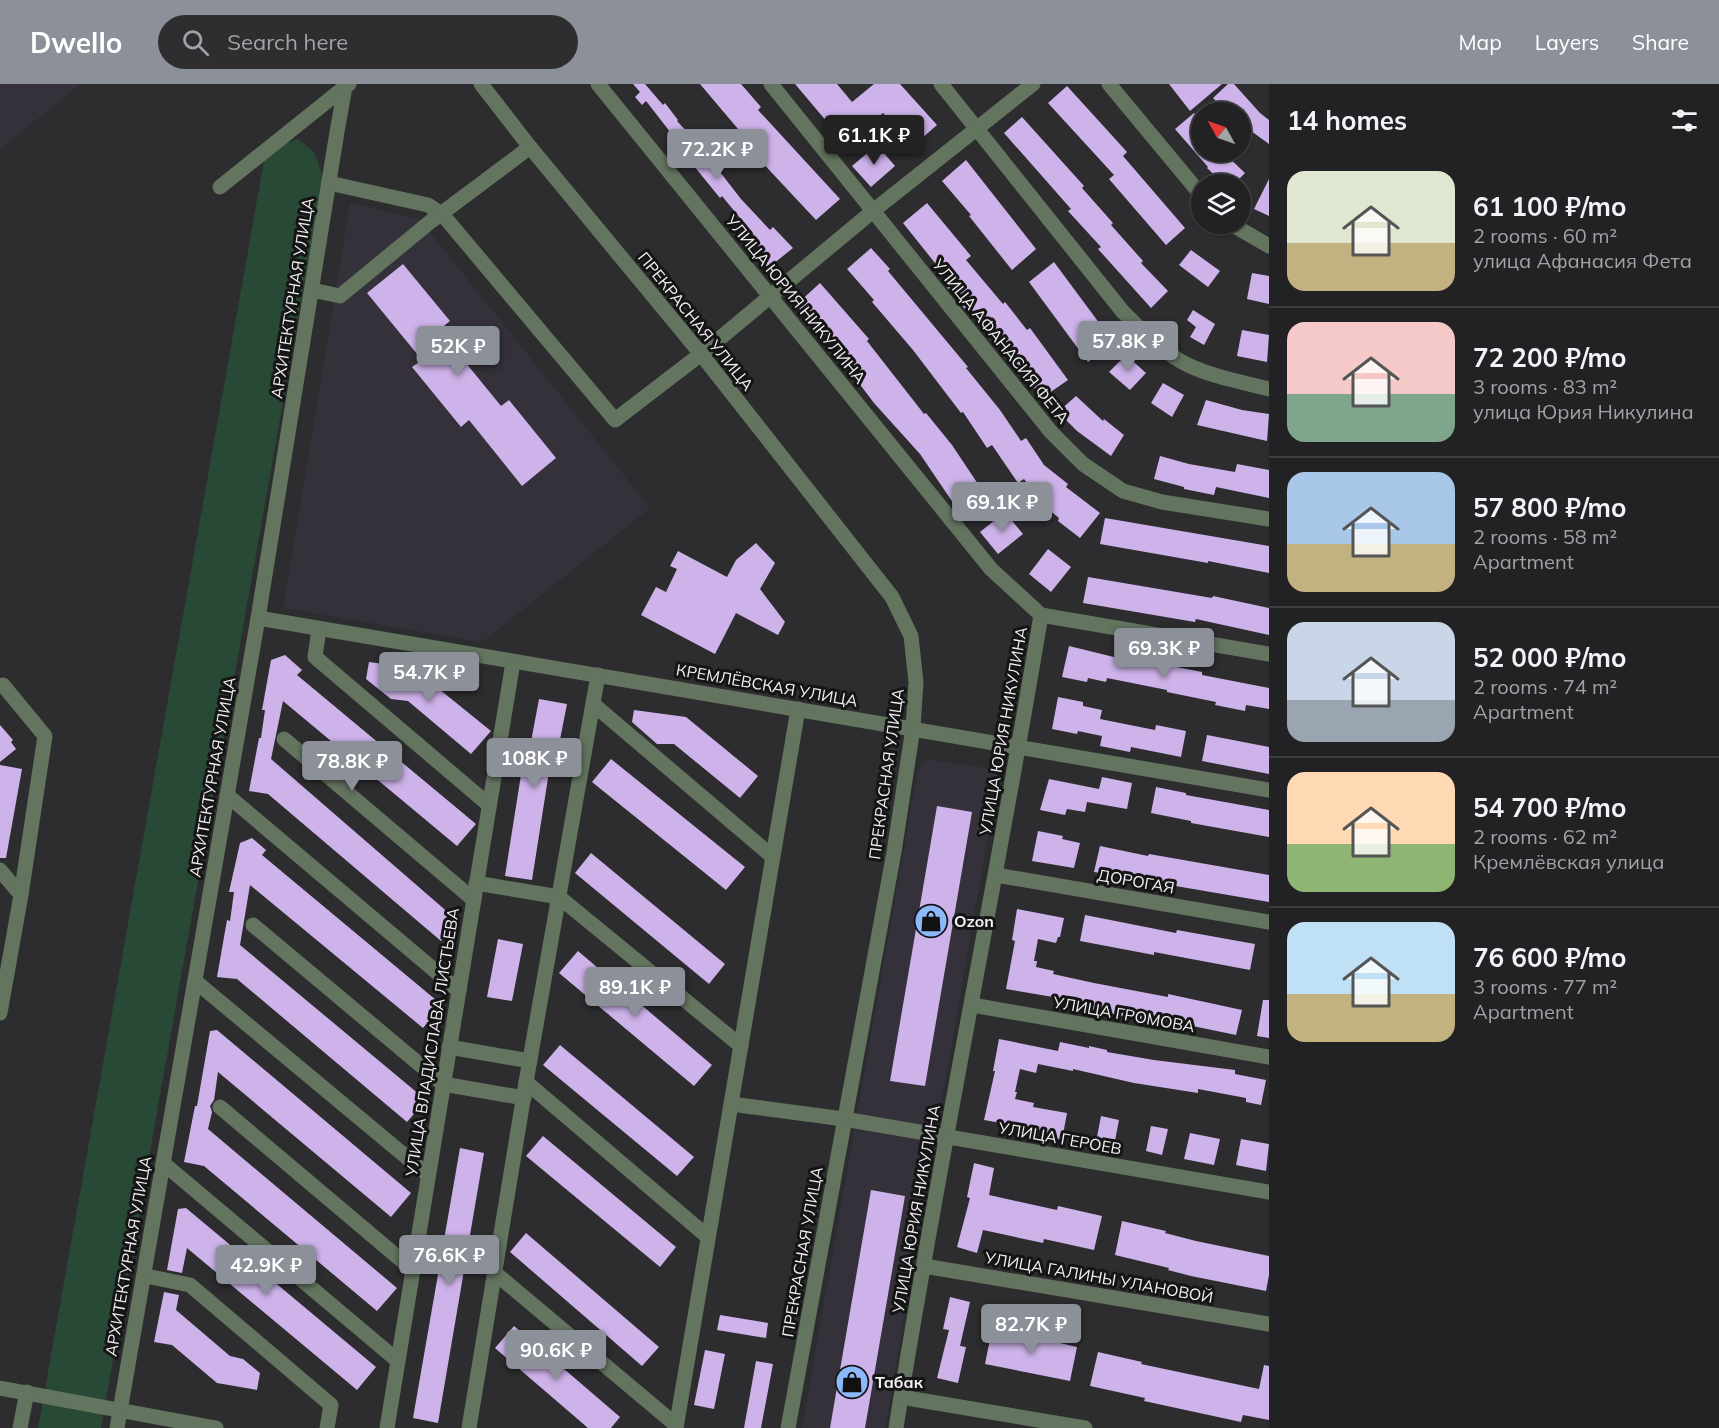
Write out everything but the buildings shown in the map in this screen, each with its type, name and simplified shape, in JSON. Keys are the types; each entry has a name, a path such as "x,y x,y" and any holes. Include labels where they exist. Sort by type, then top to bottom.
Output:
{"street":[{"name":"ПРЕКРАСНАЯ УЛИЦА","path":"481,84 530,147 701,354 892,597 911,636 916,682 913,728 894,852 788,1428"},
{"name":"УЛИЦА ЮРИЯ НИКУЛИНА","path":"598,84 991,569 1041,615 1020,746 946,1136 896,1428"},
{"name":"УЛИЦА АФАНАСИЯ ФЕТА","path":"771,84 1051,432 1083,464 1124,490 1162,502 1269,519"},
{"path":"941,84 1123,312 1151,340 1188,364 1226,378 1269,389"},
{"path":"329,183 428,205 442,214 615,420 701,354 873,211 1033,84"},
{"path":"1109,84 1191,183"},
{"path":"220,187 347,85"},
{"name":"АРХИТЕКТУРНАЯ УЛИЦА","path":"117,1428 258,618 337,132 347,85"},
{"path":"312,291 340,296 530,147"},
{"path":"1248,234 1269,246"},
{"path":"1041,615 1269,654"},
{"name":"КРЕМЛЁВСКАЯ УЛИЦА","path":"258,618 1269,790"},
{"path":"319,629 315,657 489,805"},
{"name":"УЛИЦА ВЛАДИСЛАВА ЛИСТЬЕВА","path":"387,1428 513,662"},
{"path":"469,1428 526,1082 598,675"},
{"path":"0,1013 21,895 45,736 3,685"},
{"path":"593,704 773,857"},
{"path":"676,1426 798,709"},
{"path":"284,739 474,900"},
{"path":"227,795 459,991"},
{"path":"0,870 21,895"},
{"name":"ДОРОГАЯ","path":"996,875 1269,922"},
{"path":"476,883 560,897 741,1046"},
{"path":"253,925 443,1084 524,1098"},
{"path":"195,981 428,1175"},
{"name":"УЛИЦА ГРОМОВА","path":"972,1005 1269,1057"},
{"path":"449,1047 530,1061"},
{"path":"526,1082 708,1237"},
{"name":"УЛИЦА ГЕРОЕВ","path":"731,1104 844,1119 1269,1192"},
{"path":"220,1107 413,1270"},
{"path":"163,1164 398,1361"},
{"name":"УЛИЦА ГАЛИНЫ УЛАНОВОЙ","path":"924,1266 1269,1324"},
{"path":"495,1273 676,1426"},
{"path":"146,1276 190,1285 331,1405 327,1428"},
{"path":"0,1388 216,1428"},
{"path":"20,1428 27,1392"},
{"path":"901,1397 1085,1428"}],"shaded area":[{"path":"0,84 81,84 0,149"},
{"path":"350,203 420,220 650,508 482,642 283,608"},
{"path":"929,760 995,770 998,778 885,1428 802,1428 917,774 922,764"}],"green space":[{"path":"298,139 314,152 323,177 101,1428 38,1428 266,150"}],"place":[{"name":"Ozon","path":"931,921"},
{"name":"Табак","path":"852,1382"}]}
